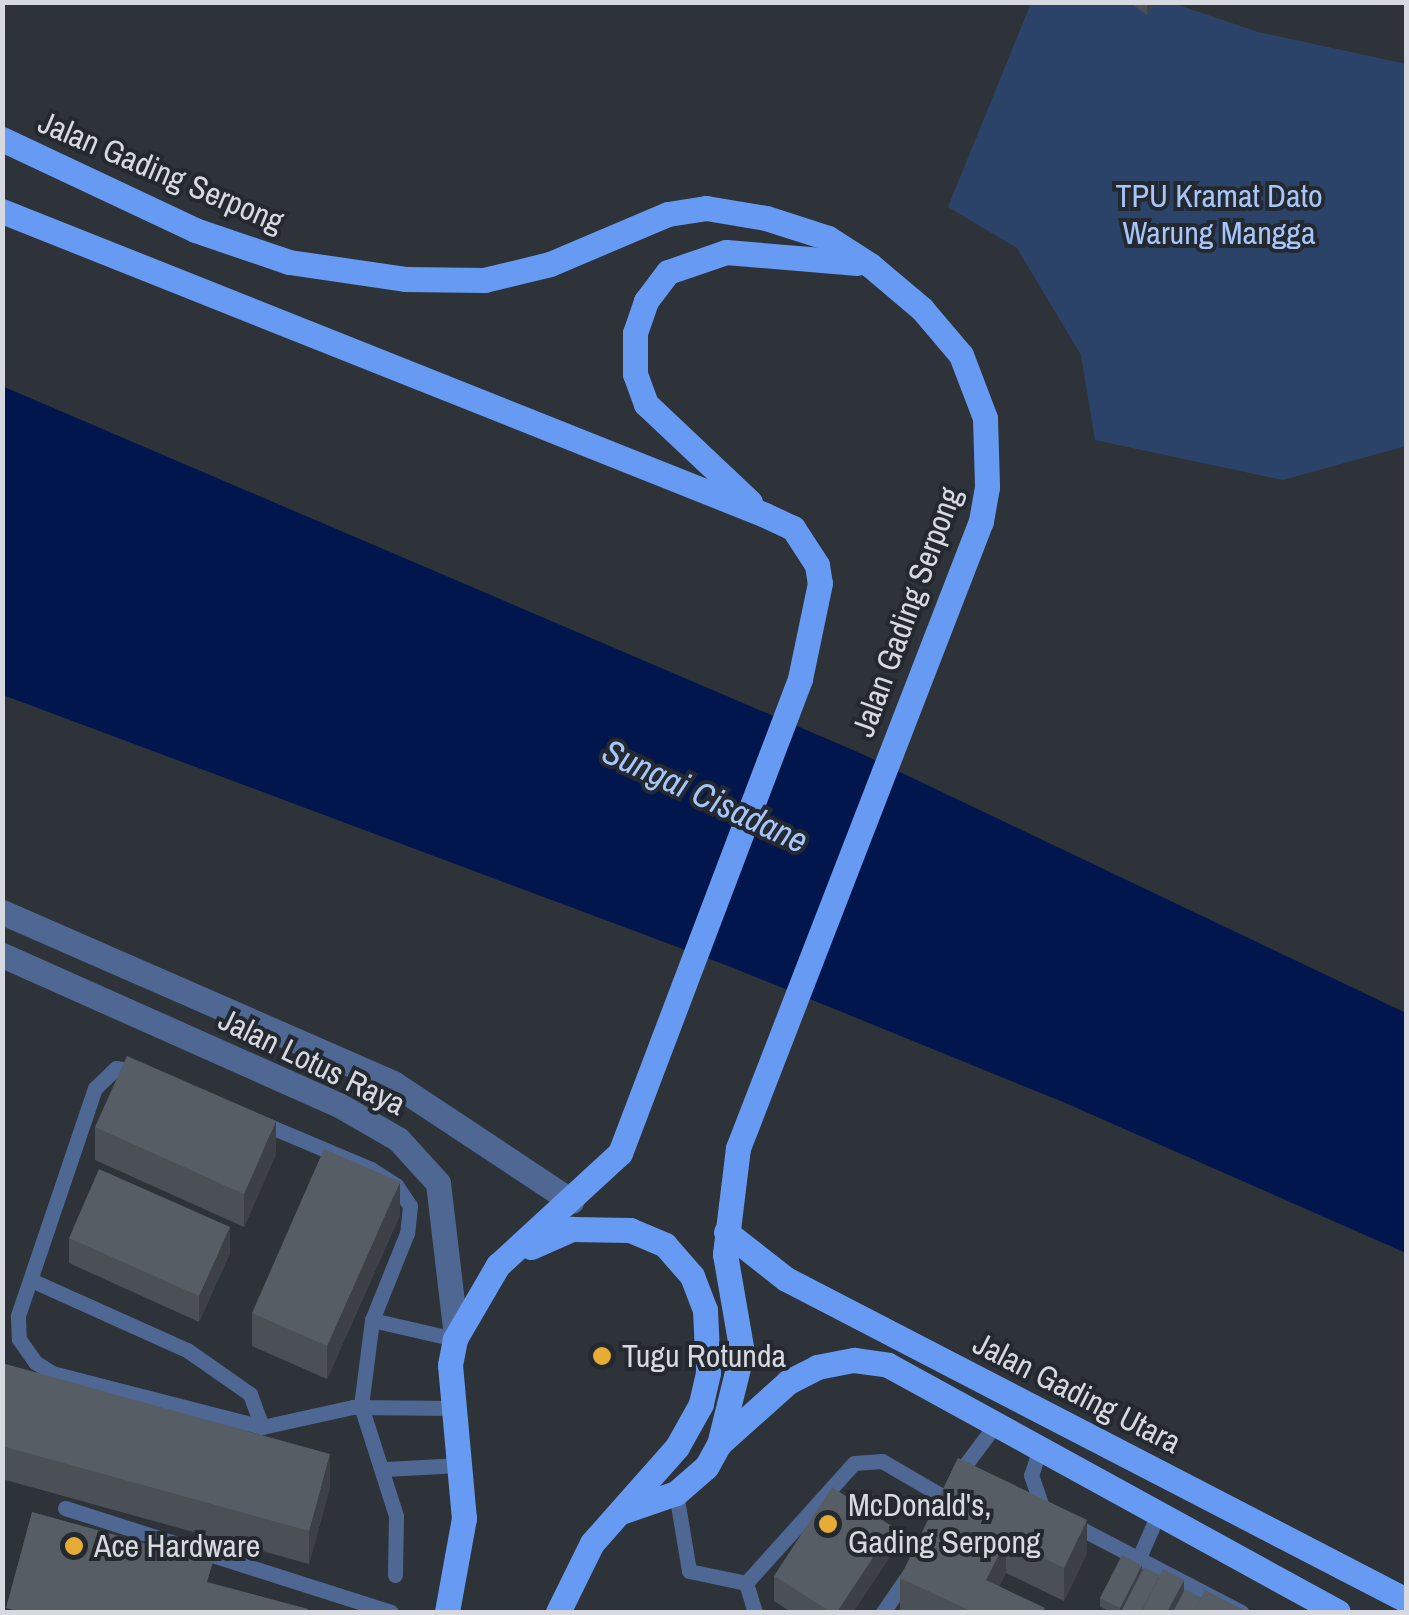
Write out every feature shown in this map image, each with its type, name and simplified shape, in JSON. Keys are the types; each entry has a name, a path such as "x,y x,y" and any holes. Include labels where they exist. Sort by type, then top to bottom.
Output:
{"main road":[{"name":"Jalan Gading Serpong","path":"2,138 195,230 289,262 405,278 484,280 550,264 668,214 706,208 828,238 870,265 922,309 961,355 985,418 987,486 980,521 738,1148 726,1243 742,1352 719,1444"},
{"path":"2,211 765,515 793,528 817,565 820,583 800,679 620,1154 507,1258 476,1294 456,1338 454,1408 460,1465 461,1557 447,1612"},
{"path":"765,515 646,404 635,374 636,333 646,301 668,272 726,252 870,265"},
{"path":"507,1258 572,1228 630,1230 664,1246 701,1292 708,1350 701,1404 677,1447 592,1543 558,1612"},
{"name":"Jalan Gading Utara","path":"726,1243 786,1279 1406,1600"},
{"name":"Jalan Gading Utara","path":"676,1493 706,1467 719,1444 788,1382 817,1367 854,1360 888,1365 1042,1445 1338,1612"},
{"path":"621,1512 676,1493"}],"street":[{"name":"Jalan Lotus Raya","path":"2,912 393,1084 571,1201"},
{"name":"Jalan Lotus Raya","path":"2,955 339,1105 398,1139 438,1182 456,1338"},
{"path":"398,1139 434,1110"}],"lane":[{"path":"156,1078 128,1068 100,1079 17,1332 35,1362 52,1373 262,1427 361,1406 454,1408"},
{"path":"246,1116 371,1169 410,1206 407,1233 372,1320 361,1406 385,1469 396,1516 394,1575"},
{"path":"31,1280 188,1350 250,1394 262,1427"},
{"path":"372,1320 456,1338"},
{"path":"943,1518 942,1496 998,1421"},
{"path":"1042,1445 1031,1476 1042,1508 1241,1612"},
{"path":"746,1583 854,1462 882,1460 942,1496"},
{"path":"385,1469 460,1465"},
{"path":"676,1493 688,1571 746,1583"},
{"path":"65,1508 361,1608 391,1612"},
{"path":"1138,1560 1159,1512"},
{"path":"883,1612 927,1548"},
{"path":"746,1583 755,1612"}],"green space":[{"name":"TPU Kramat Dato Warung Mangga","path":"1031,3 1172,3 1258,32 1406,64 1406,446 1283,480 1095,440 1081,355 1017,248 948,207"}],"water":[{"name":"Sungai Cisadane","path":"2,386 860,753 1406,1013 1406,1253 1063,1102 731,967 3,695"}],"building":[{"path":"127,1056 276,1121 244,1194 95,1127"},
{"path":"324,1149 400,1182 327,1346 252,1313"},
{"path":"99,1169 230,1227 199,1296 69,1238"},
{"path":"2,1363 330,1454 309,1531 2,1446"},
{"path":"958,1458 1087,1520 1064,1568 1006,1540 986,1580 1045,1608 1042,1612 973,1612 900,1578"},
{"path":"832,1487 893,1527 837,1612 774,1576"},
{"name":"Ace Hardware","path":"32,1512 213,1562 207,1582 308,1609 307,1612 21,1612 6,1608"},
{"path":"1122,1555 1142,1565 1120,1608 1100,1598"},
{"path":"1144,1567 1160,1575 1141,1612 1122,1610"},
{"path":"1163,1569 1184,1580 1167,1612 1142,1612"},
{"path":"1185,1589 1201,1598 1194,1612 1173,1612"},
{"path":"1205,1590 1247,1612 1194,1612"}],"place":[{"name":"Tugu Rotunda","path":"602,1356"},
{"name":"McDonald's, Gading Serpong","path":"828,1524"},
{"name":"Ace Hardware","path":"74,1546"}]}
